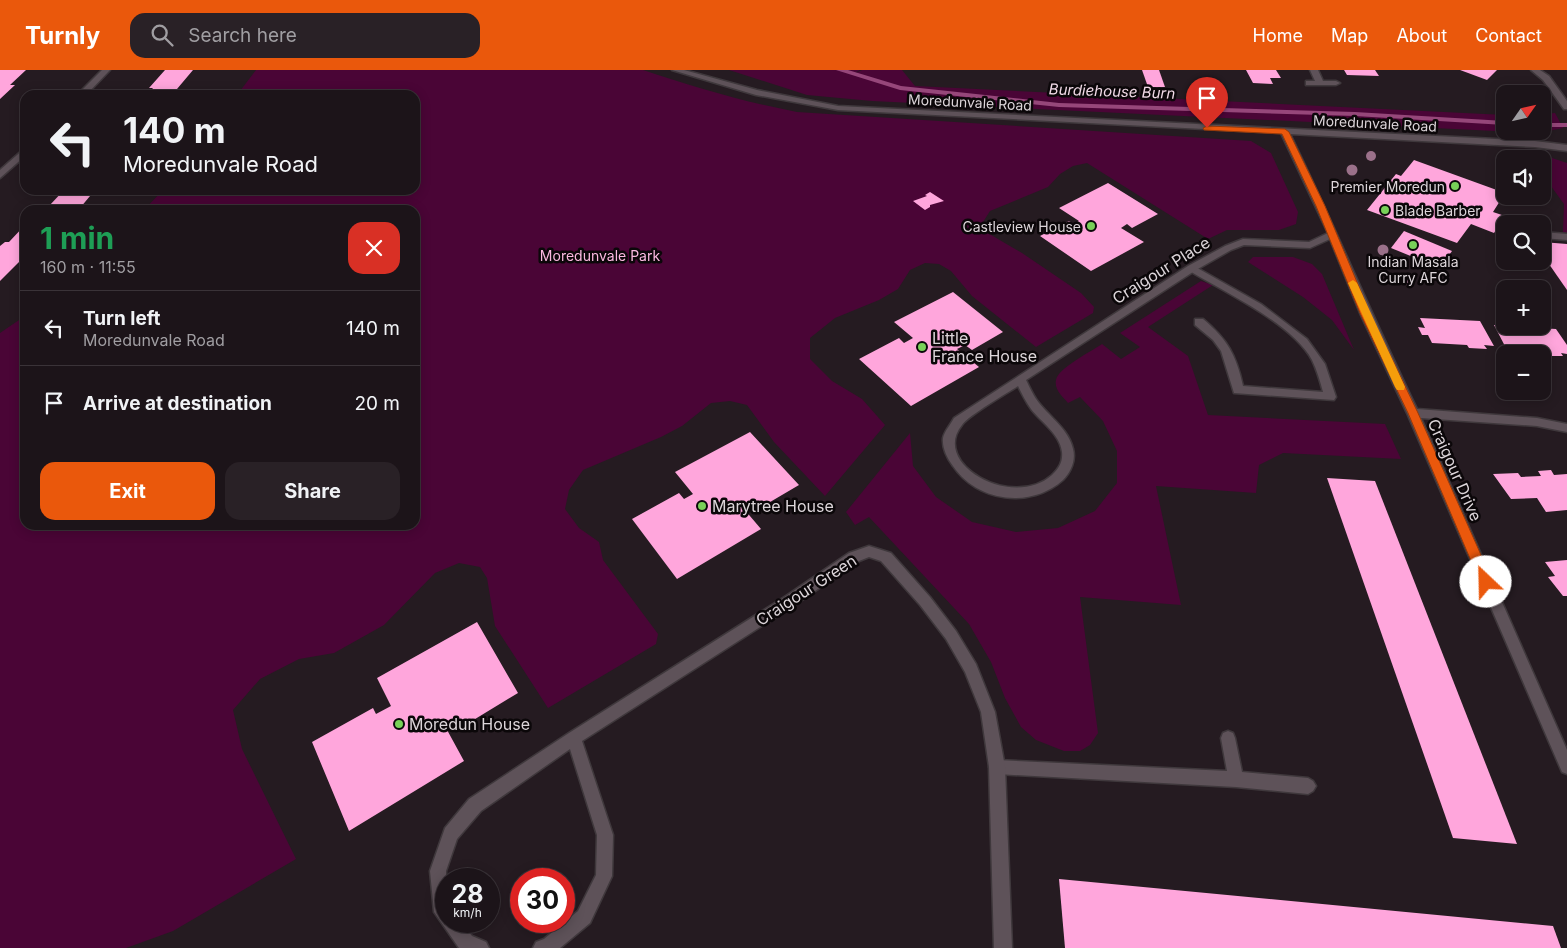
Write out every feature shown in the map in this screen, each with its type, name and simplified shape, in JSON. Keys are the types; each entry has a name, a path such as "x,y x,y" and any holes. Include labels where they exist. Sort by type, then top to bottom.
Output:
{"street":[{"path":"86,90 106,70"},
{"name":"Moredunvale Road","path":"676,70 756,94 792,102 838,108 1534,144 1567,148"},
{"path":"1314,70 1320,82"},
{"path":"1535,70 1546,78 1567,107"},
{"path":"1309,83 1336,83"},
{"name":"Craigour Drive","path":"1285,132 1333,234 1365,313 1413,413 1567,768"},
{"path":"0,176 20,156"},
{"name":"Craigour Place","path":"1020,379 1034,404 1053,425 1067,448 1067,467 1054,482 1038,491 1013,493 987,489 965,475 953,459 948,437 958,421 1020,379 1192,268 1243,242 1310,245 1333,234"},
{"path":"1551,236 1567,238"},
{"path":"1192,268 1278,321 1300,338 1316,356 1330,397 1238,390 1230,354 1218,337 1199,322"},
{"path":"1413,413 1537,422 1567,428"},
{"name":"Craigour Green","path":"439,868 451,834 475,805 574,738 791,600 854,557 869,551 886,557 926,600 951,635 971,669 988,712 997,767 1003,948"},
{"path":"542,948 548,947 584,917 604,876 605,834 574,738"},
{"path":"1228,738 1236,779"},
{"path":"997,767 1236,779 1308,786"},
{"path":"458,933 466,943 480,948"}],"green space":[{"name":"Moredunvale Park","path":"256,70 643,70 719,94 797,112 1251,141 1271,153 1298,212 1296,224 1279,230 1227,230 1208,239 1087,163 1073,166 1060,174 1048,187 990,211 983,222 986,232 1022,253 1081,293 1094,307 1093,313 1036,347 972,296 951,271 939,264 925,263 910,270 898,289 879,300 835,318 810,338 810,359 832,381 862,399 885,425 825,496 774,442 747,405 730,401 711,403 682,426 661,437 583,470 569,490 565,509 579,528 599,542 603,560 658,634 656,644 548,708 495,626 487,578 480,567 459,563 435,573 384,625 334,653 299,659 260,679 233,710 242,749 296,859 173,931 126,948 0,948 0,333 20,319 20,530 420,530 420,205 149,205 158,195 420,195 420,90 241,90"},
{"path":"729,70 860,70 851,75 862,70 902,70 915,86 1496,115 1496,131 872,101 807,95"},
{"path":"1551,113 1555,113 1563,128 1551,130"},
{"path":"1551,158 1567,163 1567,233 1563,232 1564,204 1551,186"},
{"path":"1253,257 1293,257 1312,264 1322,274 1354,350 1332,320 1303,297 1248,262"},
{"path":"1201,281 1213,285 1148,327 1188,356 1208,415 1385,424 1401,459 1283,453 1259,465 1256,493 1156,486 1181,605 1080,597 1098,733 1090,745 1080,751 1064,751 1036,740 1021,727 1005,698 991,662 969,624 869,517 855,525 846,512 910,433 913,466 936,497 972,522 1016,532 1058,528 1095,511 1117,483 1117,451 1103,421 1080,397 1068,403 1061,396 1056,384 1058,375 1076,360 1102,344 1121,359 1140,347 1120,333"}],"building":[{"path":"0,70 26,70 10,85 15,85 0,99"},
{"path":"165,70 193,70 177,89 179,90 151,90 153,88 149,88"},
{"path":"1142,70 1159,70 1165,87 1148,87"},
{"path":"1246,70 1276,70 1281,78 1270,78 1273,84 1253,83"},
{"path":"1344,70 1375,70 1379,76 1347,75"},
{"path":"1460,70 1497,70 1487,80"},
{"path":"1414,160 1496,190 1497,205 1493,212 1502,215 1496,215 1496,230 1494,233 1471,224 1457,243 1367,210 1396,174 1401,176"},
{"name":"Castleview House","path":"1108,183 1158,214 1132,228 1127,224 1121,228 1144,242 1091,271 1040,236 1069,221 1074,224 1079,221 1059,208"},
{"path":"930,192 944,201 930,205 925,210 913,201 927,196 925,195"},
{"path":"59,195 91,195 82,205 50,205"},
{"path":"20,230 20,261 0,281 0,246 5,242 9,242"},
{"path":"1404,231 1452,251 1440,268 1391,248"},
{"path":"1551,243 1567,244 1567,290 1551,267"},
{"name":"Little France House","path":"953,292 1003,332 972,350 965,345 957,349 979,367 911,406 859,359 899,338 904,343 913,338 894,322"},
{"path":"1420,318 1480,321 1494,346 1484,345 1487,349 1469,348 1467,345 1432,343 1428,335 1422,335 1418,327 1425,328"},
{"path":"1551,329 1556,329 1567,345 1567,354 1561,353 1563,356 1551,356 1551,345 1504,345 1499,335 1551,335"},
{"name":"Marytree House","path":"750,432 799,485 758,509 753,504 744,509 761,529 677,579 632,519 679,493 684,499 693,494 675,472"},
{"path":"1551,470 1554,475 1567,474 1567,510 1546,512 1537,498 1511,499 1493,474 1518,473 1521,477 1541,476 1538,471"},
{"path":"1327,478 1375,481 1517,844 1453,838"},
{"path":"1567,560 1567,596 1563,596 1548,577 1555,576 1545,562"},
{"name":"Moredun House","path":"477,622 518,693 462,727 459,720 446,728 464,761 349,831 312,742 373,708 376,714 391,706 377,678"},
{"path":"1059,879 1553,926 1561,948 1065,948"}],"waterway":[{"name":"Burdiehouse Burn","path":"840,70 900,88 1059,105 1355,114 1496,122"},
{"name":"Burdiehouse Burn","path":"1551,125 1567,125"}],"slow traffic":[{"path":"1353,283 1400,387"}],"place":[{"name":"Premier Moredun","path":"1455,186"},
{"name":"Blade Barber","path":"1385,210"},
{"name":"Castleview House","path":"1091,226"},
{"name":"Indian Masala Curry AFC","path":"1413,245"},
{"name":"Little France House","path":"922,347"},
{"name":"Marytree House","path":"702,506"},
{"name":"Moredun House","path":"399,724"}],"route":[{"path":"1207,128 1285,132 1333,234 1365,313 1413,413 1486,582"}]}
